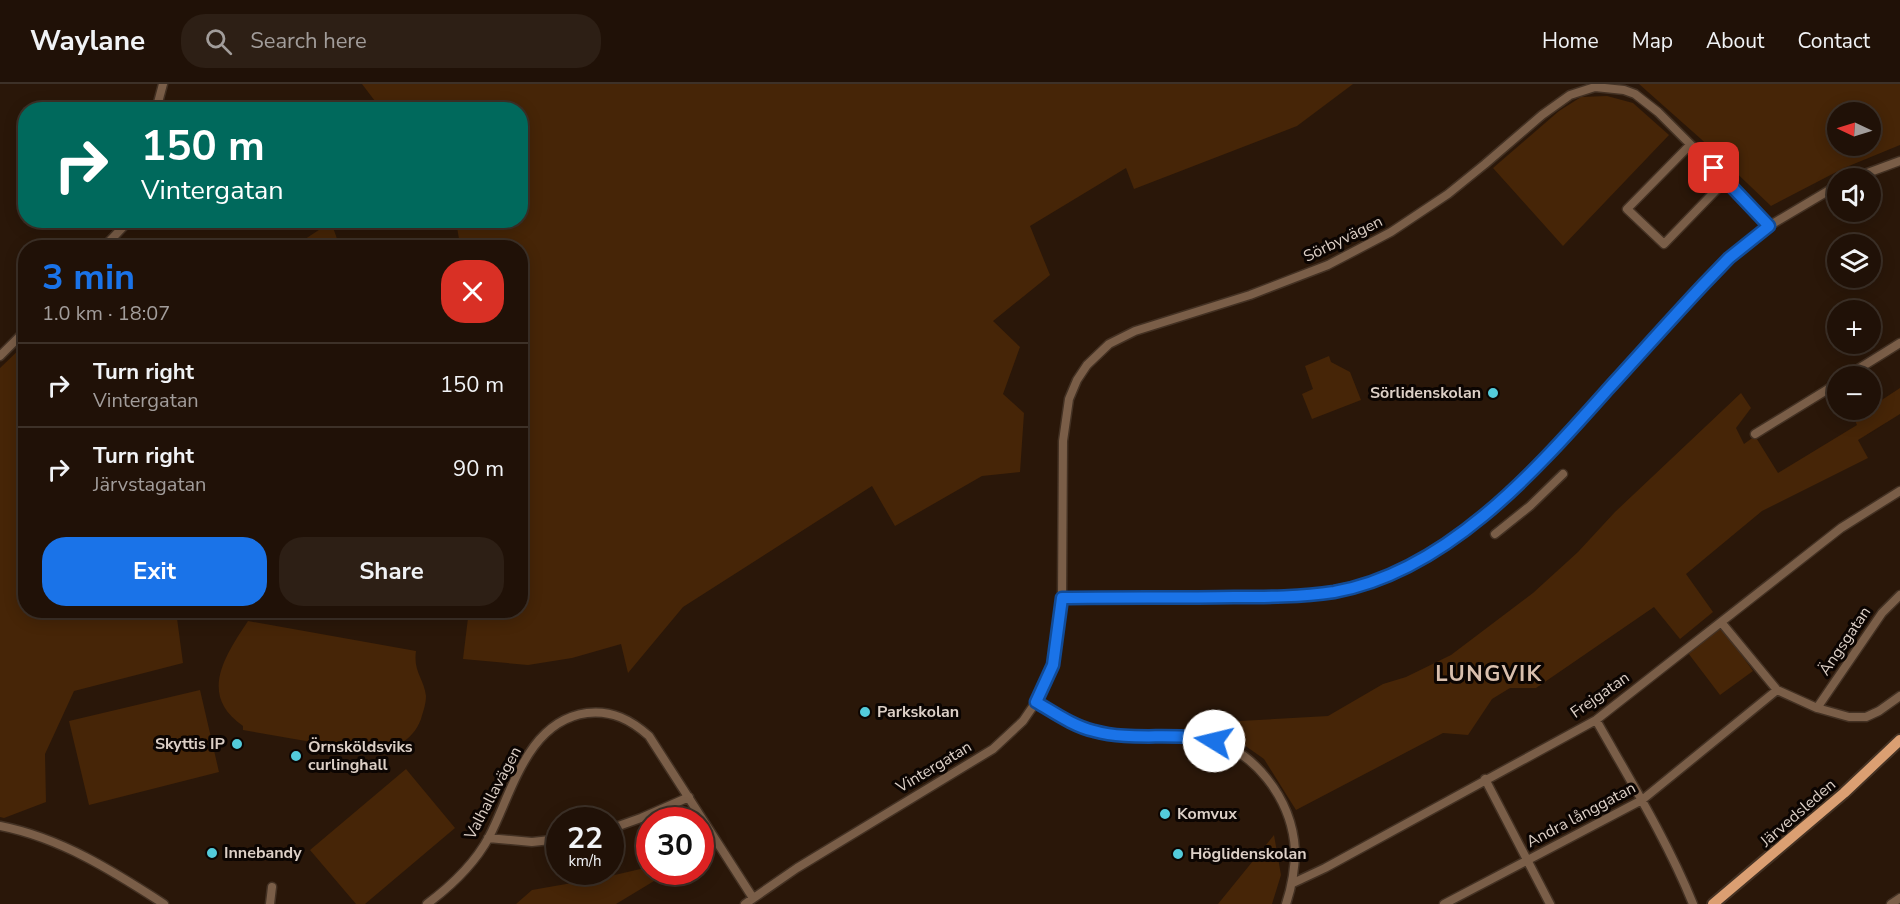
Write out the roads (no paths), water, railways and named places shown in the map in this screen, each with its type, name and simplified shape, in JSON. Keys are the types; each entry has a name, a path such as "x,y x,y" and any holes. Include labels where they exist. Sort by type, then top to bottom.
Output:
{"main road":[{"name":"Järvedsleden","path":"1713,904 1844,793 1900,740"}],"street":[{"path":"158,102 164,84"},
{"name":"Sörbyvägen","path":"1062,598 1062,484 1065,419 1069,399 1077,380 1087,365 1109,344 1135,331 1250,295 1328,265 1391,232 1457,186 1542,115 1570,95 1595,87 1624,90 1635,94 1658,112 1769,226"},
{"path":"1690,145 1627,209 1664,244 1725,180"},
{"path":"1881,168 1900,161"},
{"path":"1062,598 1273,597 1322,593 1364,584 1422,558 1471,525 1529,474 1729,258 1769,226 1827,192"},
{"path":"111,240 122,228"},
{"path":"0,356 18,338"},
{"path":"1863,366 1900,343"},
{"path":"1755,434 1827,390"},
{"path":"1495,534 1530,506 1563,474"},
{"name":"Frejgatan","path":"1293,883 1325,868 1596,720 1841,528 1900,491"},
{"name":"Ängsgatan","path":"1817,708 1882,613 1900,595"},
{"name":"Vintergatan","path":"745,904 797,868 993,748 1023,721 1036,702 1053,665 1062,598"},
{"path":"1721,622 1777,690 1817,708 1850,717 1866,717 1900,696"},
{"name":"Andra långgatan","path":"1444,904 1642,800 1777,690"},
{"path":"1036,702 1069,722 1095,732 1204,738 1240,753 1269,781 1286,810 1295,848 1293,883 1287,904"},
{"name":"Valhallavägen","path":"427,904 458,878 489,838 520,770 540,739 559,723 580,714 609,714 625,718 639,727 659,748 753,898"},
{"path":"1596,720 1642,800 1693,904"},
{"path":"1485,779 1550,904"},
{"path":"624,824 689,797"},
{"path":"0,826 38,835 71,849 96,861 164,904"},
{"path":"489,838 523,841 546,840"},
{"path":"270,904 272,887"},
{"path":"1891,904 1900,898"}],"place":[{"name":"Sörlidenskolan","path":"1493,393"},
{"name":"Parkskolan","path":"865,712"},
{"name":"Skyttis IP","path":"237,744"},
{"name":"Örnsköldsviks curlinghall","path":"296,756"},
{"name":"Komvux","path":"1165,814"},
{"name":"Innebandy","path":"212,853"},
{"name":"Höglidenskolan","path":"1178,854"}],"district":[{"name":"LUNGVIK","path":"1489,674"}]}
